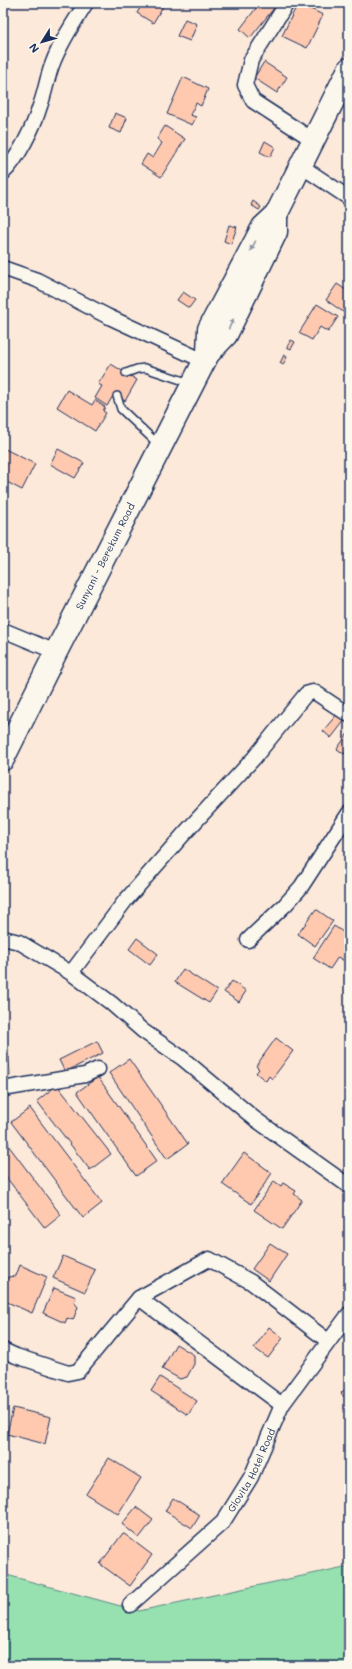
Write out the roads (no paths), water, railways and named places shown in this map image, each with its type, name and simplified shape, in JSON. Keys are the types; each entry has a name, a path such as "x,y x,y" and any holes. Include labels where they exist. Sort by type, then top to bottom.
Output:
{"main road":[{"name":"Sunyani - Berekum Road","path":"3,759 160,446 206,358 209,329 263,227 276,215 349,69"}],"street":[{"path":"3,173 13,163 20,151 40,108 52,64 86,3"},
{"path":"287,3 251,60 245,85 254,101 313,140"},
{"path":"301,166 349,198"},
{"path":"3,268 37,280 106,316 206,358"},
{"path":"5,633 56,652"},
{"path":"71,973 125,901 182,835 254,758 306,694 313,692 316,693 349,715"},
{"path":"248,940 285,905 301,886 349,813"},
{"path":"3,938 19,942 71,973 111,1003 143,1031 182,1058 255,1119 349,1186"},
{"path":"3,1089 86,1075 98,1069"},
{"path":"3,1350 68,1374 78,1371 139,1298 209,1259 251,1282 328,1341"},
{"path":"139,1298 282,1405"},
{"name":"Glovita Hotel Road","path":"130,1605 223,1522 251,1476 282,1405 349,1314"}],"lane":[{"path":"126,373 145,368 192,384"},
{"path":"117,396 121,409 160,446"}]}
